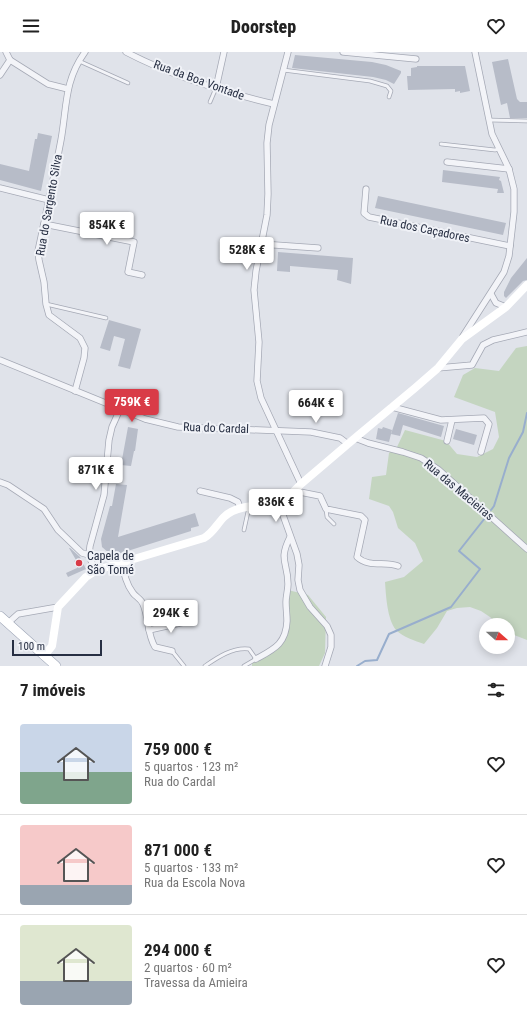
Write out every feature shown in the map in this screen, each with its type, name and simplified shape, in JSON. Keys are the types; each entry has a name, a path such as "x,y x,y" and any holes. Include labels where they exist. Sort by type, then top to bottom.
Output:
{"main road":[{"path":"3,620 56,666"}],"street":[{"path":"6,52 10,60 48,84 68,89"},
{"name":"Rua do Sargento Silva","path":"75,391 84,358 85,348 80,338 49,315 38,255 61,137 68,89 72,73 85,52"},
{"name":"Rua da Boa Vontade","path":"126,52 162,69 226,92 274,104"},
{"path":"216,88 224,52"},
{"path":"287,52 269,125 267,215 256,271 254,290 259,342 257,381 262,398 276,431 301,484"},
{"path":"343,52 416,59"},
{"path":"44,656 52,646 58,607 86,577 97,570 204,538 209,535 228,513 240,508 279,504 354,438 438,368 462,339 504,272 509,256 514,212 514,189 509,169 492,134 474,52"},
{"path":"0,75 10,60"},
{"path":"447,162 509,169"},
{"path":"0,188 49,200"},
{"name":"Rua dos Caçadores","path":"366,189 364,213 369,217 510,246"},
{"path":"44,224 134,242 128,272 142,275"},
{"path":"261,244 318,248"},
{"path":"462,339 506,307 527,285"},
{"path":"491,294 496,303 506,307"},
{"path":"438,368 472,365 483,344 493,340 527,332"},
{"name":"Rua do Cardal","path":"0,360 145,419 178,427 311,432 340,438 348,444"},
{"path":"392,407 440,420 484,418 489,424 481,452"},
{"path":"97,570 89,556 90,546 104,495 108,440 120,409"},
{"path":"447,441 452,420"},
{"name":"Rua das Macieiras","path":"354,438 421,458 439,470 527,549"},
{"path":"0,482 44,509 58,530 82,553 89,556"},
{"path":"200,491 230,498 238,502 240,508"},
{"path":"295,491 303,494 320,496 326,508 361,516 365,520 357,557 364,562 378,565 391,564 398,566"},
{"path":"279,504 297,554 300,590 310,608 327,626 331,635 331,647 325,666"},
{"path":"256,659 275,648 281,642 285,633 287,621 286,602 288,584 283,557 284,547 290,536"},
{"path":"122,563 127,584 133,594 140,599 143,604 151,640 155,647 172,651"},
{"path":"3,620 18,614 58,607"},
{"path":"149,630 189,621"}],"lane":[{"path":"79,61 128,83"},
{"path":"283,70 381,84 387,86 391,91 389,97"},
{"path":"210,102 216,88"},
{"path":"488,120 527,121"},
{"path":"441,144 495,150 499,149"},
{"path":"46,304 106,318"},
{"path":"244,530 249,507"},
{"path":"326,508 327,517 334,524"},
{"path":"205,666 219,657 241,648 249,649 256,659 244,666"},
{"path":"172,651 184,666"}],"green space":[{"path":"527,346 527,640 515,635 515,618 491,618 481,611 470,607 457,608 447,611 437,628 424,644 406,637 396,630 391,620 385,582 404,577 423,561 415,543 398,528 393,512 389,506 369,499 372,477 386,475 389,453 397,447 405,430 446,441 457,454 477,457 493,449 499,437 495,412 454,397 463,375 475,368 499,371 516,348"},
{"path":"284,589 308,595 326,617 325,653 319,666 252,666 252,663 283,640 286,616"}],"building":[{"path":"295,55 372,62 386,65 401,71 401,73 394,84 386,80 373,77 292,68"},
{"path":"508,59 517,99 520,102 527,102 527,118 510,118 507,103 501,105 492,62"},
{"path":"417,66 465,66 470,91 460,93 460,91 455,92 455,89 408,90 407,76 411,76 411,68"},
{"path":"38,133 52,136 41,191 0,180 0,164 29,171 35,139 37,139"},
{"path":"443,170 500,177 499,180 501,181 504,193 497,193 498,189 442,182"},
{"path":"378,196 506,223 503,235 375,208"},
{"path":"278,252 353,258 351,284 337,280 338,270 290,266 290,272 277,271"},
{"path":"527,258 527,280 523,281 506,298 504,296 504,292 511,278"},
{"path":"109,320 141,329 130,369 118,366 125,339 114,336 110,351 100,348"},
{"path":"398,413 444,426 441,437 403,425 400,436 391,434"},
{"path":"128,427 138,429 131,466 121,465"},
{"path":"383,427 392,430 389,442 376,439 378,428 382,429"},
{"path":"456,429 477,435 474,445 453,439"},
{"path":"116,484 127,485 118,537 195,513 199,526 191,528 191,531 118,554 109,553 102,547 101,539 110,506 112,506"},
{"path":"69,548 80,557 86,569 68,577 66,573 77,568 74,561 76,560"}],"waterway":[{"path":"491,510 494,506 509,458 523,432 527,413"},
{"path":"357,666 365,661 377,660 389,634 451,607 480,569 459,551 485,518"}],"place":[{"name":"Capela de São Tomé","path":"79,563"}]}
